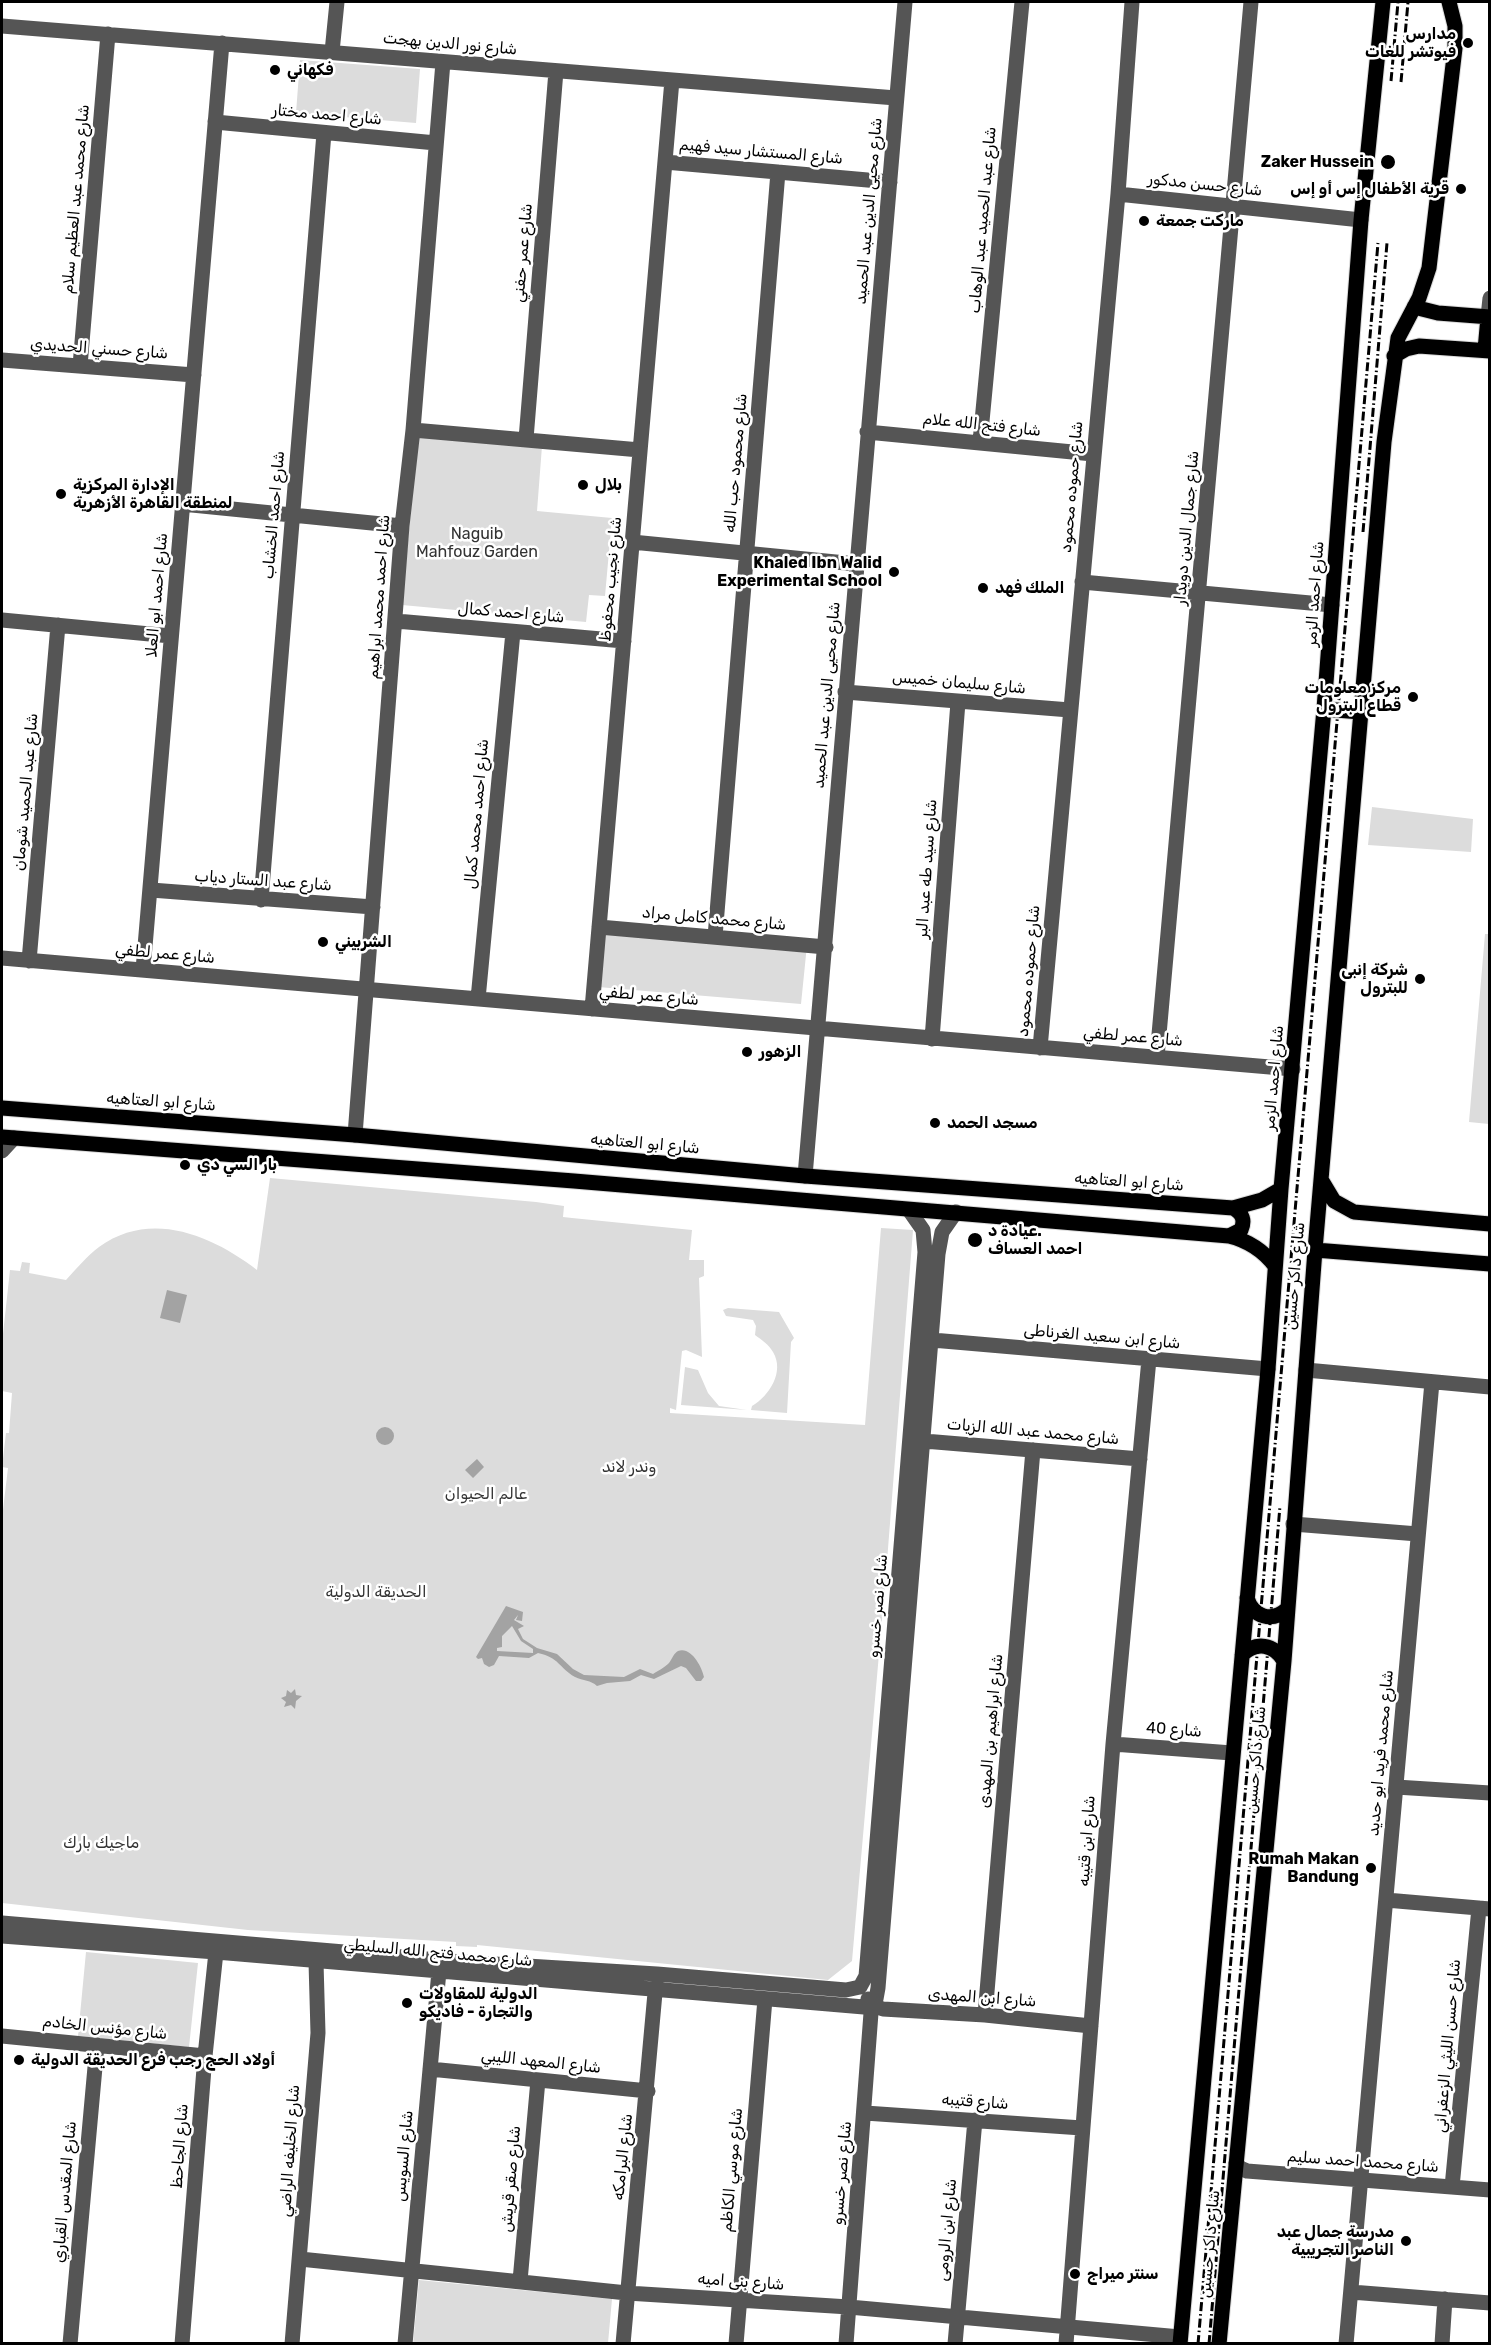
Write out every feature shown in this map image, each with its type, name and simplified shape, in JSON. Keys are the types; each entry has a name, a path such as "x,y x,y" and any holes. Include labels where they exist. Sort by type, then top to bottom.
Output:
{"main road":[{"name":"شارع احمد الزمر","path":"1281,1189 1324,709 1361,220 1383,2"},
{"path":"1449,2 1455,26 1455,48 1429,268 1423,288 1398,338 1383,453 1322,1180 1334,1201 1354,1212 1490,1224"},
{"path":"1394,356 1406,349 1419,346 1487,351 1489,317 1438,313 1414,307"},
{"path":"1324,709 1360,712"},
{"name":"شارع ابو العتاهيه","path":"2,1108 355,1135 805,1176 1233,1208 1262,1200 1281,1189"},
{"path":"8,1138 574,1181 1229,1236 1260,1250 1275,1266"},
{"name":"شارع ذاكر حسين","path":"1219,2343 1284,1661 1293,1524 1322,1180"},
{"name":"شارع ذاكر حسين","path":"1180,2340 1268,1369 1281,1189"},
{"path":"1229,1236 1241,1230 1243,1222 1241,1213 1233,1208"},
{"path":"1315,1250 1490,1264"},
{"path":"1247,1598 1254,1611 1264,1616 1274,1617 1287,1609"},
{"path":"1242,1654 1257,1646 1268,1646 1284,1661"}],"street":[{"path":"332,52 337,2"},
{"name":"شارع محيى الدين عبد الحميد","path":"805,1176 905,2"},
{"name":"شارع عبد الحميد عبد الوهاب","path":"980,442 1022,2"},
{"name":"شارع حموده محمود","path":"1040,1048 1118,194 1132,2"},
{"name":"شارع جمال الدين دويدار","path":"1157,1057 1251,2"},
{"name":"شارع نور الدين بهجت","path":"2,26 896,98"},
{"name":"شارع محمد عبد العظيم سلام","path":"80,366 108,34"},
{"name":"شارع احمد ابو العلا","path":"143,970 222,43"},
{"name":"شارع احمد محمد ابراهيم","path":"355,1135 402,525 443,62"},
{"name":"شارع عمر حفني","path":"526,439 556,70"},
{"name":"شارع نجيب محفوظ","path":"592,1009 672,80"},
{"name":"شارع احمد مختار","path":"215,122 436,142"},
{"name":"شارع احمد الخشاب","path":"261,900 324,133"},
{"name":"شارع المستشار سيد فهيم","path":"665,162 890,182"},
{"name":"شارع محمود حب الله","path":"715,937 778,172"},
{"name":"شارع حسن مدكور","path":"1118,194 1361,220"},
{"path":"1489,317 1490,298"},
{"name":"شارع حسني الحديدي","path":"2,360 194,375"},
{"path":"412,430 640,450"},
{"name":"شارع فتح الله علام","path":"867,432 1093,454"},
{"path":"182,504 402,525"},
{"path":"632,542 856,564"},
{"path":"1082,582 1332,605"},
{"path":"2,620 171,636"},
{"name":"شارع احمد كمال","path":"396,621 624,641"},
{"name":"شارع عبد الحميد شومان","path":"29,961 58,626"},
{"name":"شارع احمد محمد كمال","path":"478,999 513,632"},
{"name":"شارع سليمان خميس","path":"845,692 1070,710"},
{"name":"شارع سيد طه عبد البر","path":"932,1039 958,702"},
{"name":"شارع عبد الستار دياب","path":"151,890 373,907"},
{"name":"شارع محمد كامل مراد","path":"599,927 826,947"},
{"name":"شارع عمر لطفي","path":"2,958 1293,1069"},
{"path":"2,1151 8,1138"},
{"name":"شارع نصر خسرو","path":"868,1981 924,1441 932,1340 931,1253 923,1230 909,1210"},
{"name":"شارع نصر خسرو","path":"868,1981 931,1253 956,1212"},
{"name":"شارع ابن سعيد الغرناطى","path":"932,1340 1268,1369"},
{"name":"شارع ابن قتيبه","path":"1066,2343 1113,1744 1149,1359"},
{"path":"1306,1370 1490,1387"},
{"name":"شارع محمد فريد ابو حديد","path":"1347,2343 1432,1382"},
{"name":"شارع محمد عبد الله الزيات","path":"924,1441 1140,1459"},
{"name":"شارع ابراهيم بن المهدى","path":"985,2015 1033,1450"},
{"path":"1293,1524 1418,1534"},
{"name":"شارع 40","path":"1113,1744 1232,1753"},
{"path":"1396,1786 1490,1793"},
{"path":"1386,1900 1484,1909"},
{"name":"شارع حسن الليثي الزعفراني","path":"1452,2187 1484,1909"},
{"name":"شارع محمد فتح الله السليطي","path":"2,1923 462,1962 657,1974 846,1990 868,1981"},
{"name":"شارع محمد فتح الله السليطي","path":"2,1936 864,2007 875,2012"},
{"name":"شارع الجاحظ","path":"182,2343 205,2056 216,1952"},
{"name":"شارع الخليفه الراضي","path":"292,2343 318,2033 316,1962"},
{"name":"شارع السويس","path":"405,2343 439,1971"},
{"name":"شارع البرامكه","path":"623,2343 657,1974"},
{"path":"868,1981 867,1995 875,2012"},
{"name":"شارع موسي الكاظم","path":"736,2343 765,1999"},
{"name":"شارع نصر خسرو","path":"846,2343 875,2012"},
{"name":"شارع ابن المهدى","path":"875,2012 985,2015 1091,2026"},
{"name":"شارع مؤنس الخادم","path":"2,2036 205,2056"},
{"name":"شارع المقدس القباري","path":"70,2343 97,2044"},
{"name":"شارع المعهد الليبي","path":"430,2069 648,2091"},
{"name":"شارع صقر قريش","path":"520,2281 538,2080"},
{"name":"شارع قتيبه","path":"865,2113 1082,2128"},
{"name":"شارع ابن الرومى","path":"955,2343 975,2120"},
{"name":"شارع محمد احمد سليم","path":"1236,2163 1247,2171 1490,2190"},
{"name":"شارع بنى اميه","path":"300,2259 627,2293 849,2307 1068,2326 1180,2340"},
{"path":"1351,2292 1490,2303"},
{"path":"1442,2343 1445,2299"}],"green space":[{"path":"300,60 420,69 416,123 296,113"},
{"name":"Naguib Mahfouz Garden","path":"418,434 542,446 537,511 612,518 605,596 589,595 586,622 402,605"},
{"path":"1372,807 1473,819 1471,852 1368,845"},
{"path":"605,930 807,945 801,1004 598,987"},
{"path":"1485,934 1490,934 1489,1124 1469,1122"},
{"name":"الحديقة الدولية","path":"270,1178 536,1202 564,1206 563,1217 692,1230 689,1260 704,1260 704,1276 699,1278 702,1357 686,1350 682,1351 676,1410 670,1408 670,1413 865,1425 881,1228 913,1230 852,1961 828,1980 477,1945 477,1947 456,1946 456,1942 248,1930 2,1903 2,1518 8,1468 2,1467 6,1433 9,1433 12,1393 2,1391 2,1343 10,1270 20,1271 22,1262 30,1263 29,1273 66,1280 99,1247 119,1236 139,1230 160,1229 201,1238 221,1247 257,1270"},
{"path":"728,1308 779,1312 794,1338 791,1342 787,1413 751,1410 773,1383 776,1375 776,1360 769,1347 755,1335 756,1326 753,1320 726,1316 723,1310"},
{"path":"685,1367 698,1370 708,1393 719,1406 747,1410 681,1405"},
{"path":"86,1952 198,1963 189,2047 78,2036"},
{"path":"419,2280 612,2299 608,2343 413,2344"}],"shaded area":[{"path":"167,1290 187,1295 180,1323 160,1318"},
{"path":"385,1427 391,1430 394,1436 391,1442 385,1445 379,1442 376,1436 379,1430"},
{"path":"477,1459 484,1467 473,1478 465,1470"},
{"path":"506,1606 523,1612 522,1621 516,1620 518,1615 514,1620 524,1626 518,1629 523,1639 537,1648 557,1654 573,1669 584,1675 624,1677 640,1669 653,1674 669,1663 678,1651 683,1650 695,1658 704,1677 701,1681 696,1681 686,1668 681,1666 654,1679 641,1675 630,1681 597,1686 575,1677 555,1660 538,1653 529,1658 499,1656 494,1665 489,1667 484,1664 482,1658 476,1657","holes":["512,1626 521,1641 533,1649 533,1653 497,1651 497,1648 502,1647 502,1636"]},
{"path":"295,1689 296,1695 302,1696 296,1701 295,1709 291,1705 284,1707 286,1702 281,1698 286,1696 287,1690 291,1693"}],"railway":[{"path":"1391,81 1398,2"},
{"path":"1401,82 1408,2"},
{"path":"1198,2344 1378,243"},
{"path":"1363,532 1387,243"},
{"path":"1209,2344 1280,1506"}],"place":[{"name":"مدارس فيوتشر للغات","path":"1468,43"},
{"name":"فكهاني","path":"275,70"},
{"name":"Zaker Hussein","path":"1388,162"},
{"name":"قرية الأطفال إس أو إس","path":"1461,189"},
{"name":"ماركت جمعة","path":"1144,221"},
{"name":"بلال","path":"583,485"},
{"name":"الإدارة المركزية لمنطقة القاهرة الأزهرية","path":"61,494"},
{"name":"Khaled Ibn Walid Experimental School","path":"894,572"},
{"name":"الملك فهد","path":"983,588"},
{"name":"مركز معلومات قطاع البترول","path":"1413,697"},
{"name":"الشربيني","path":"323,942"},
{"name":"شركة إنبى للبترول","path":"1420,979"},
{"name":"الزهور","path":"747,1052"},
{"name":"مسجد الحمد","path":"935,1123"},
{"name":"بار السي دي","path":"185,1165"},
{"name":"عيادة د. احمد العساف","path":"975,1240"},
{"name":"Rumah Makan Bandung","path":"1371,1868"},
{"name":"الدولية للمقاولات والتجارة - فاديكو","path":"407,2003"},
{"name":"أولاد الحج رجب فرع الحديقة الدولية","path":"19,2060"},
{"name":"مدرسة جمال عبد الناصر التجريبية","path":"1406,2241"},
{"name":"سنتر ميراج","path":"1075,2274"}],"park label":[{"name":"وندر لاند","path":"629,1467"},
{"name":"عالم الحيوان","path":"486,1494"},
{"name":"ماجيك بارك","path":"101,1843"}]}
